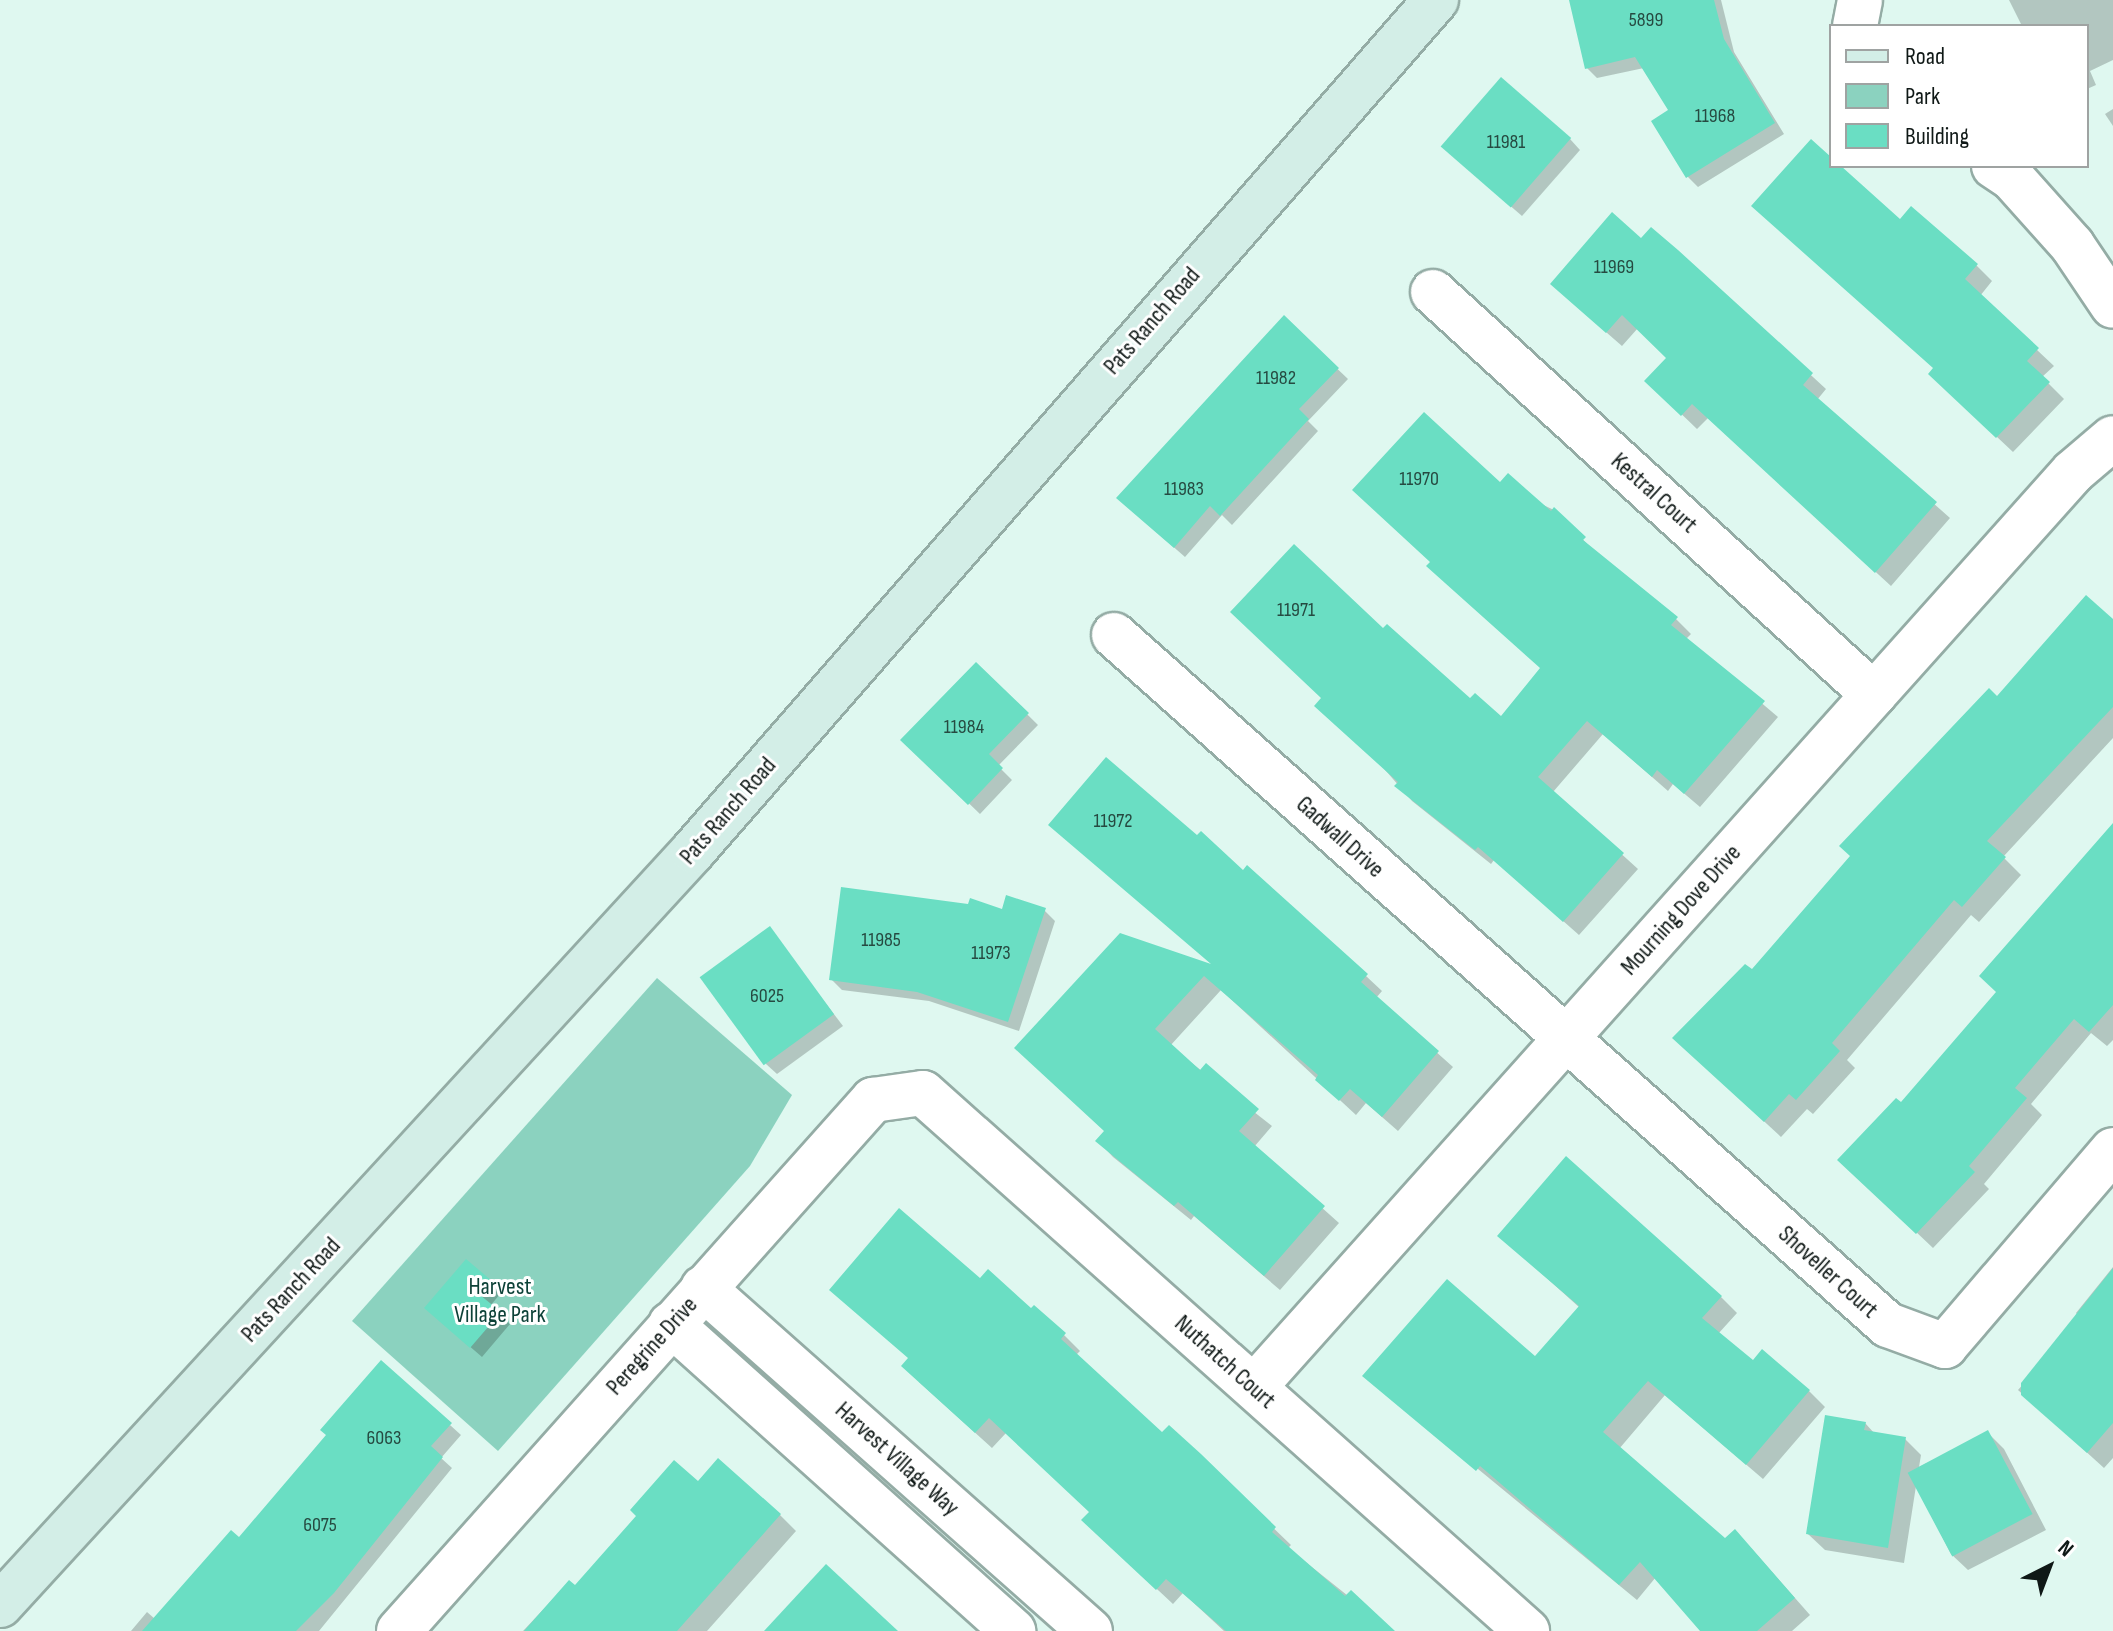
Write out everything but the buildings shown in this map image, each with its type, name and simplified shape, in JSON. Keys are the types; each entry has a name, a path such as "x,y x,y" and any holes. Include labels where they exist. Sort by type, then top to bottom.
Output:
{"street":[{"name":"Pats Ranch Road","path":"0,1605 693,851 1436,0"},
{"path":"1855,24 1860,0"},
{"path":"1997,168 2013,179 2072,245 2113,306"},
{"name":"Kestral Court","path":"1433,292 1874,695"},
{"name":"Mourning Dove Drive","path":"1254,1387 2073,472 2113,438"},
{"name":"Gadwall Drive","path":"1114,635 1565,1039"},
{"name":"Shoveller Court","path":"1565,1039 1888,1325 1945,1346 2113,1150"},
{"name":"Nuthatch Court","path":"923,1093 1527,1631"},
{"name":"Peregrine Drive","path":"399,1631 873,1100 923,1093"},
{"name":"Harvest Village Way","path":"703,1288 1064,1623"},
{"name":"Harvest Village Way","path":"671,1324 1013,1631"}],"green space":[{"name":"Harvest Village Park","path":"657,978 792,1095 750,1166 498,1451 352,1321"}]}
